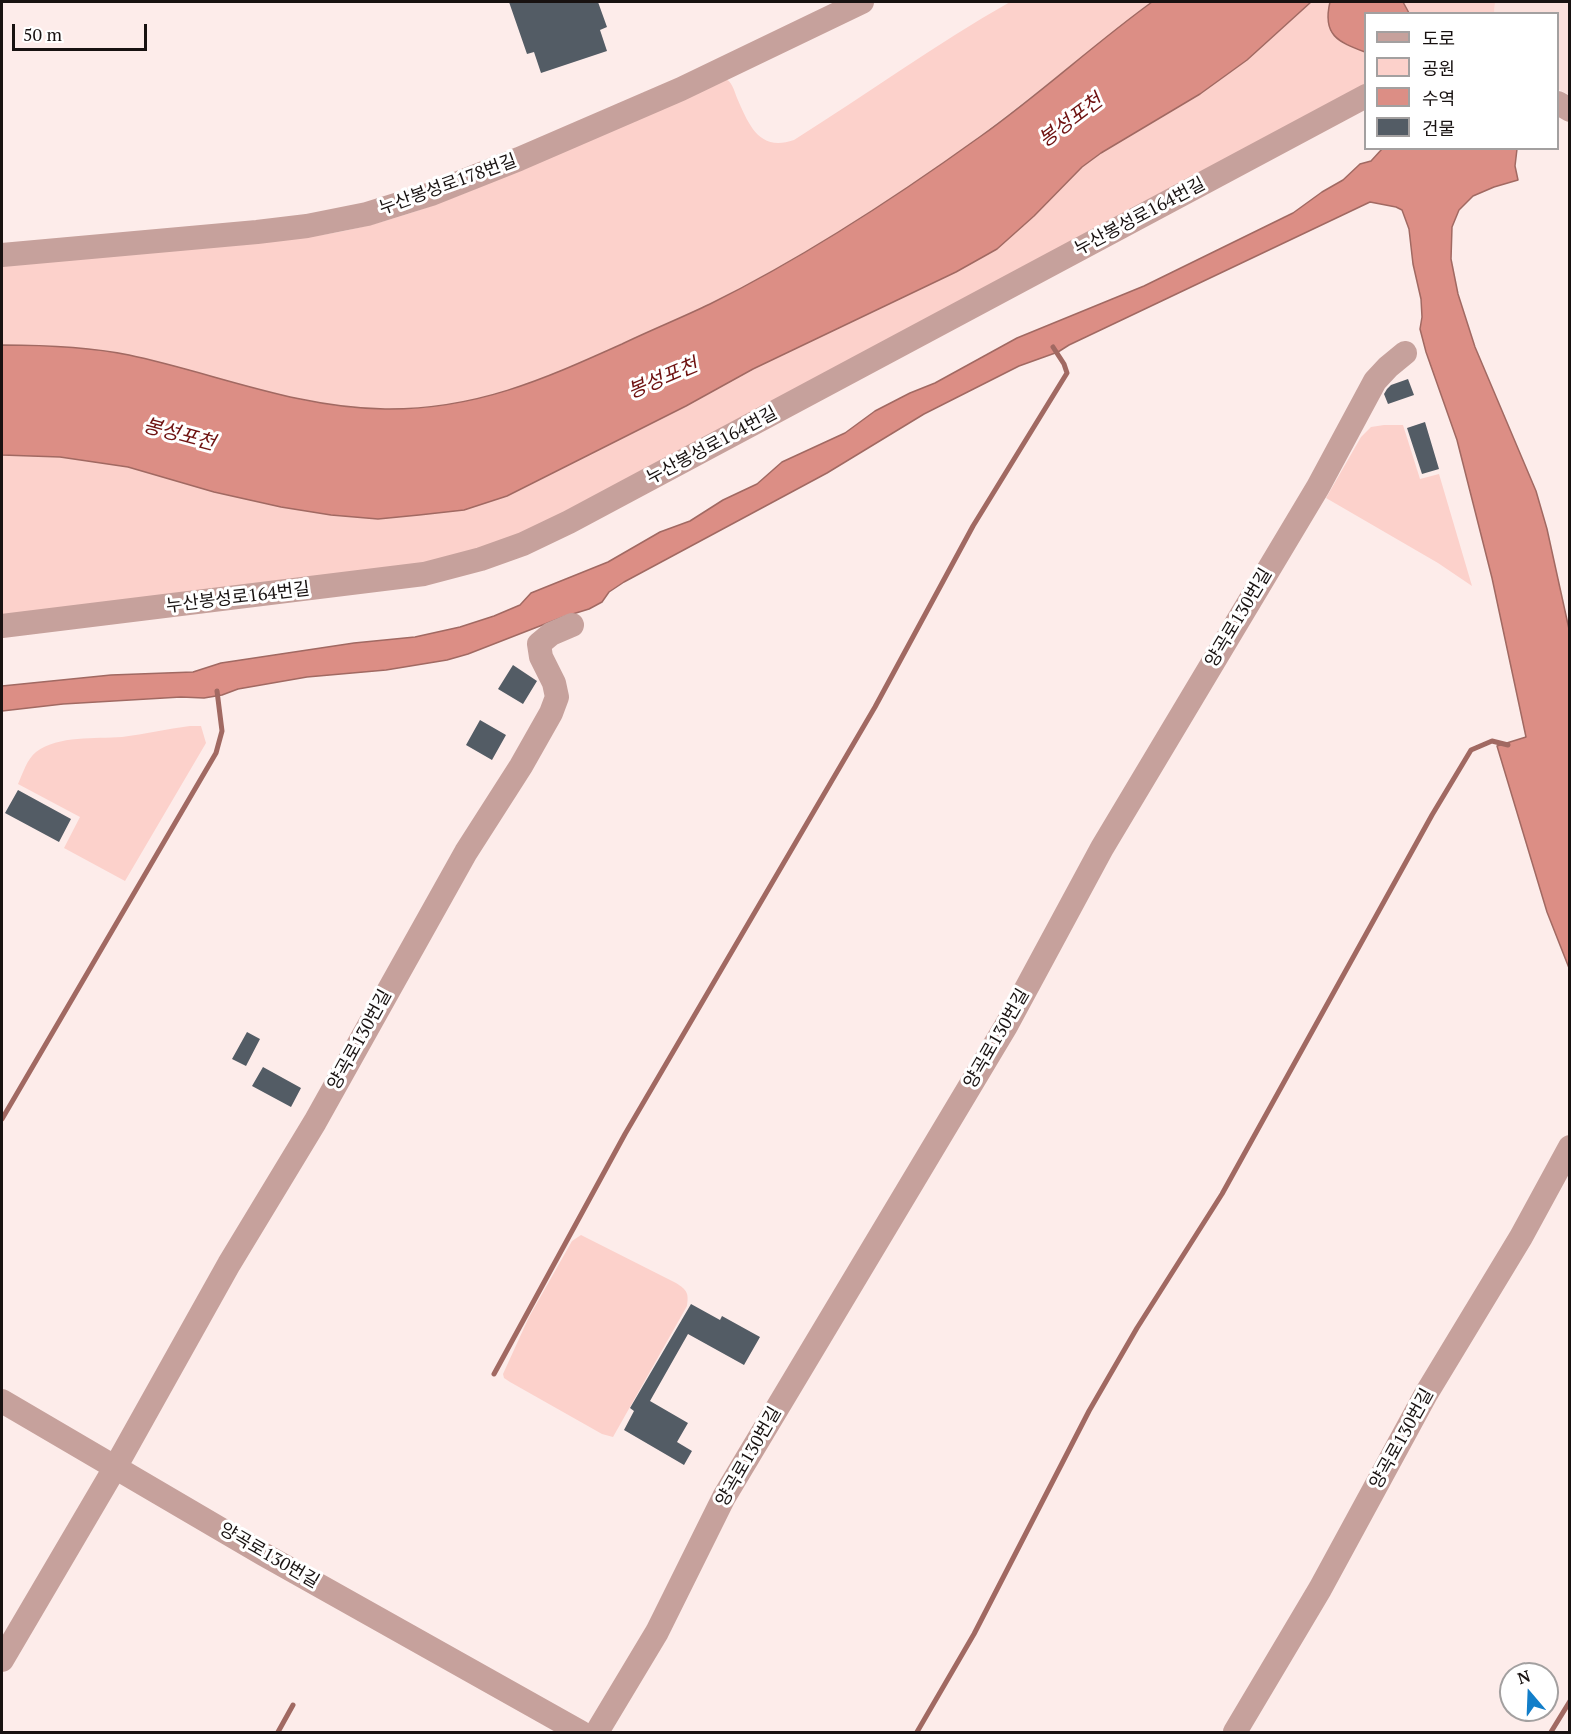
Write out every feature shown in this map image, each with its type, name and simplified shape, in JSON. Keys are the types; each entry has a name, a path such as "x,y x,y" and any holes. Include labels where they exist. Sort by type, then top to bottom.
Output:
{"lane":[{"name":"누산봉성로178번길","path":"2,255 257,232 307,226 367,214 430,194 519,159 681,89 862,2"},
{"name":"누산봉성로164번길","path":"2,626 424,574 481,559 523,544 729,437 906,340 1364,97"},
{"name":"양곡로130번길","path":"597,1732 657,1632 724,1497 1006,1026 1102,848 1318,487 1376,381 1405,353"},
{"name":"양곡로130번길","path":"116,1466 229,1264 315,1122 466,852 521,766 551,713 557,697 554,683 541,657 539,644 551,634 573,625"},
{"name":"양곡로130번길","path":"1235,1732 1320,1588 1420,1405 1521,1237 1569,1147"},
{"name":"양곡로130번길","path":"2,1401 263,1554 580,1732"},
{"path":"2,1660 116,1466"}],"shaded area":[{"path":"1495,2 1569,2 1569,95 1559,90 1559,12 1494,12"}],"green space":[{"path":"1010,2 1152,2 1011,113 899,193 819,244 700,309 569,367 511,389 481,398 419,408 352,407 287,396 161,362 114,352 66,347 2,345 2,263 314,236 373,224 402,216 486,184 724,78 732,86 746,118 757,134 772,142 782,143 794,140 928,52"},
{"path":"1311,2 1330,2 1328,14 1342,43 1364,52 1364,86 551,524 437,564 2,620 2,455 60,457 128,467 214,492 281,507 378,519 464,510 507,496 686,406 753,369 956,272 997,249 1034,216 1082,167 1101,153 1200,94 1247,60"},
{"path":"1403,2 1495,2 1494,12 1408,12"},
{"path":"1403,425 1420,479 1439,474 1472,586 1438,563 1326,498 1361,437 1371,427"},
{"path":"201,726 206,743 125,881 64,848 80,817 18,784 30,758 36,752 55,743 66,740 122,737"},
{"path":"581,1235 676,1283 685,1290 688,1298 687,1306 613,1437 602,1434 510,1382 504,1378 503,1374 529,1317 572,1241"}],"water":[{"name":"봉성포천","path":"1152,2 1311,2 1247,60 1200,94 1101,153 1082,167 1034,216 997,249 956,272 753,369 686,406 507,496 464,510 378,519 331,515 281,507 214,492 128,467 60,457 2,455 2,345 66,347 114,352 161,362 287,396 352,407 418,408 449,404 536,381 710,304 815,247 916,182 1003,120"},
{"path":"1330,2 1403,2 1408,12 1364,12 1364,52 1347,45 1334,36 1330,30 1328,13"},
{"path":"1381,150 1517,150 1515,166 1518,180 1473,196 1459,210 1452,227 1451,259 1458,294 1475,347 1536,491 1547,529 1569,629 1569,968 1547,912 1497,746 1526,737 1492,578 1457,440 1420,329 1421,299 1413,264 1409,229 1402,210 1370,202 1058,352 1019,366 924,414 827,473 624,582 609,592 602,602 589,609 447,660 386,670 307,677 238,689 204,698 181,697 63,704 2,711 2,686 111,675 193,672 221,663 354,643 415,637 460,627 494,616 520,605 531,593 608,562 660,532 690,521 723,500 757,484 782,462 845,433 875,411 935,383 1017,338 1144,286 1293,213 1343,180 1360,164 1371,161"}],"building":[{"path":"509,2 598,2 607,27 600,30 607,51 541,73 534,52 527,54"},
{"path":"1408,379 1414,395 1388,404 1384,394 1387,389 1391,385"},
{"path":"1425,422 1439,469 1422,474 1407,428"},
{"path":"513,665 537,681 523,704 498,689"},
{"path":"480,720 506,735 492,760 466,745"},
{"path":"18,790 71,819 59,842 5,813"},
{"path":"247,1032 260,1039 246,1066 232,1059"},
{"path":"263,1067 301,1088 291,1107 252,1086"},
{"path":"691,1304 720,1320 722,1316 760,1337 744,1365 688,1334 650,1401 688,1423 677,1442 692,1451 684,1465 624,1430 634,1411 630,1408"}],"waterway":[{"path":"494,1374 625,1134 875,707 973,526 1067,373 1053,347"},
{"path":"2,1119 216,753 222,731 217,691"},
{"path":"917,1732 974,1634 1089,1411 1137,1328 1222,1194 1432,815 1471,750 1492,741 1508,745"},
{"path":"1551,1732 1570,1701"},
{"path":"278,1732 293,1705"}]}
